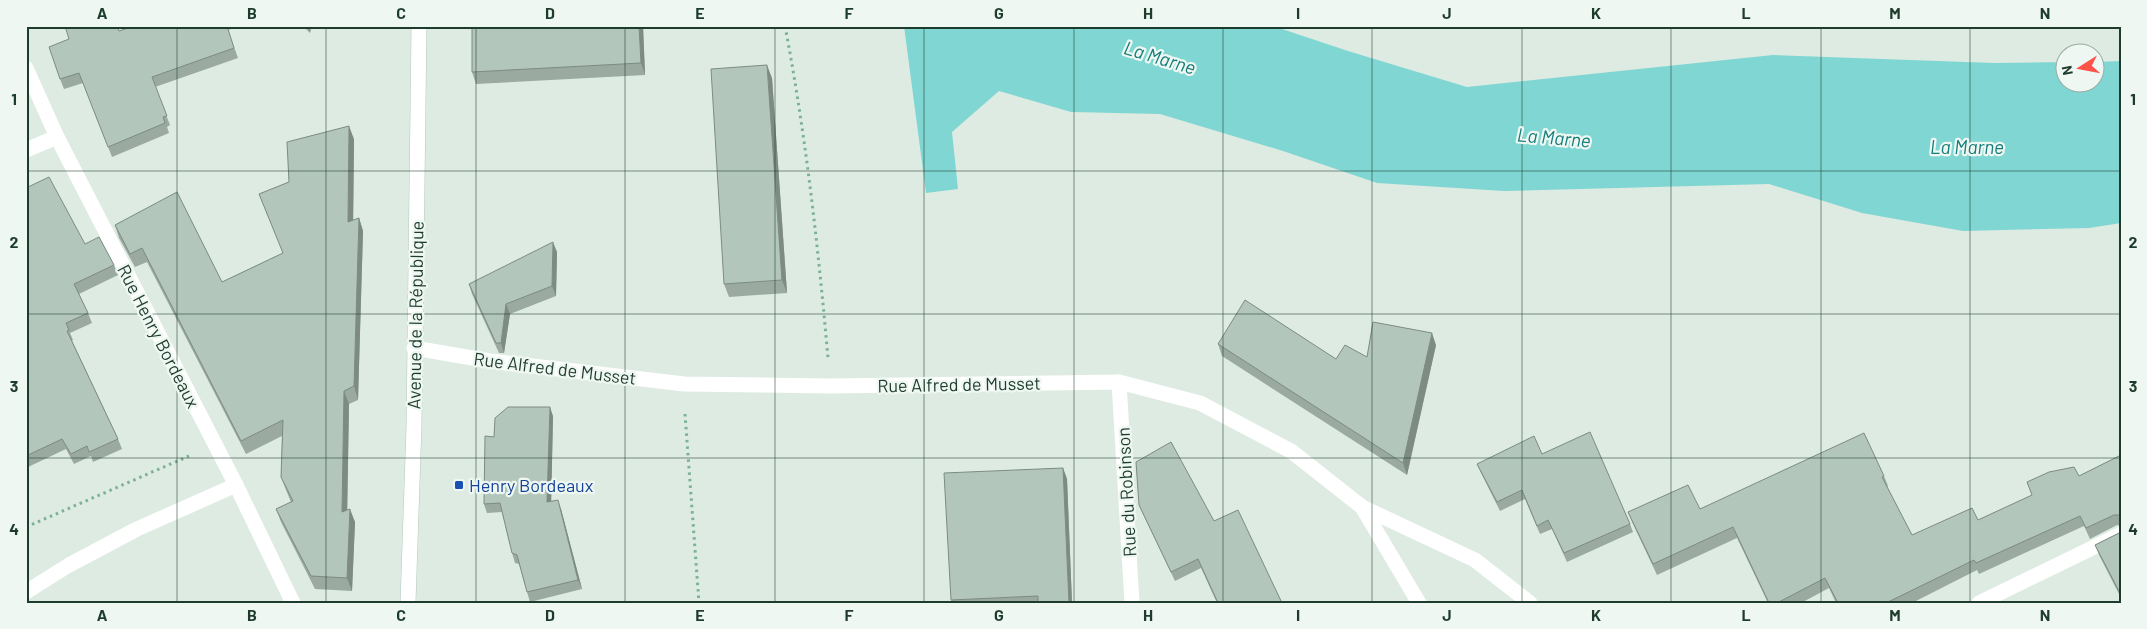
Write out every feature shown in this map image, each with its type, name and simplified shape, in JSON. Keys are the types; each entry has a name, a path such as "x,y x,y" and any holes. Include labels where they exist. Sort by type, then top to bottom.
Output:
{"street":[{"name":"Avenue de la République","path":"408,603 419,26"},
{"name":"Rue Henry Bordeaux","path":"26,68 57,137 236,486 293,603"},
{"path":"26,150 57,137"},
{"name":"Rue Alfred de Musset","path":"414,348 490,361 684,384 830,386 1119,382 1200,403 1291,451 1362,507 1419,603"},
{"name":"Rue du Robinson","path":"1119,382 1132,603"},
{"path":"26,592 69,565 137,529 236,486"},
{"path":"1362,507 1475,560 1530,603"},
{"path":"1979,603 2121,534"}],"path":[{"path":"785,26 800,106 818,242 830,386"},
{"path":"684,384 699,603"},
{"path":"26,527 214,445"}],"water":[{"name":"La Marne","path":"904,26 1273,26 1467,87 1773,55 1994,63 2054,62 2054,92 2104,92 2104,62 2121,61 2121,223 2089,228 1963,231 1862,213 1769,184 1504,191 1377,183 1283,151 1160,114 1071,112 999,91 952,132 958,189 926,193"}],"building":[{"path":"65,26 117,26 119,31 134,26 227,26 234,48 152,77 167,116 163,117 165,123 108,147 79,73 60,79 49,47 69,39"},
{"path":"472,26 639,26 641,63 472,72"},
{"path":"767,65 782,280 724,284 711,69"},
{"path":"349,126 348,222 359,218 354,386 344,391 342,512 350,509 347,578 311,576 276,509 293,501 281,477 283,420 241,441 142,248 130,254 115,225 177,192 222,282 283,253 259,194 289,182 287,142"},
{"path":"49,177 85,244 99,237 114,265 74,284 88,313 66,323 69,330 67,331 118,439 89,452 87,446 71,454 62,439 26,456 26,188"},
{"path":"553,242 552,286 506,304 501,343 496,343 469,284"},
{"path":"1245,300 1336,359 1345,345 1367,357 1373,322 1432,333 1403,463 1218,344"},
{"path":"508,407 550,407 547,502 558,500 578,580 527,592 517,555 512,553 500,503 484,504 485,436 494,437 495,418"},
{"path":"1590,432 1630,524 1564,553 1548,520 1537,526 1522,490 1497,502 1477,464 1534,436 1542,454"},
{"path":"1864,433 1884,476 1882,477 1912,535 1972,508 1978,520 2032,495 2027,482 2049,472 2074,467 2079,476 2121,455 2121,515 2114,515 2086,528 2080,516 1976,563 1974,560 1886,603 1838,603 1825,578 1777,603 1769,603 1733,527 1653,564 1628,512 1688,485 1700,509"},
{"path":"1171,442 1214,521 1238,510 1282,603 1218,603 1198,559 1171,572 1139,505 1136,462"},
{"path":"1063,468 1069,603 1038,603 1038,596 951,600 944,473"},
{"path":"2121,532 2121,595 2095,545"}],"place":[{"name":"Henry Bordeaux","path":"459,485"}]}
